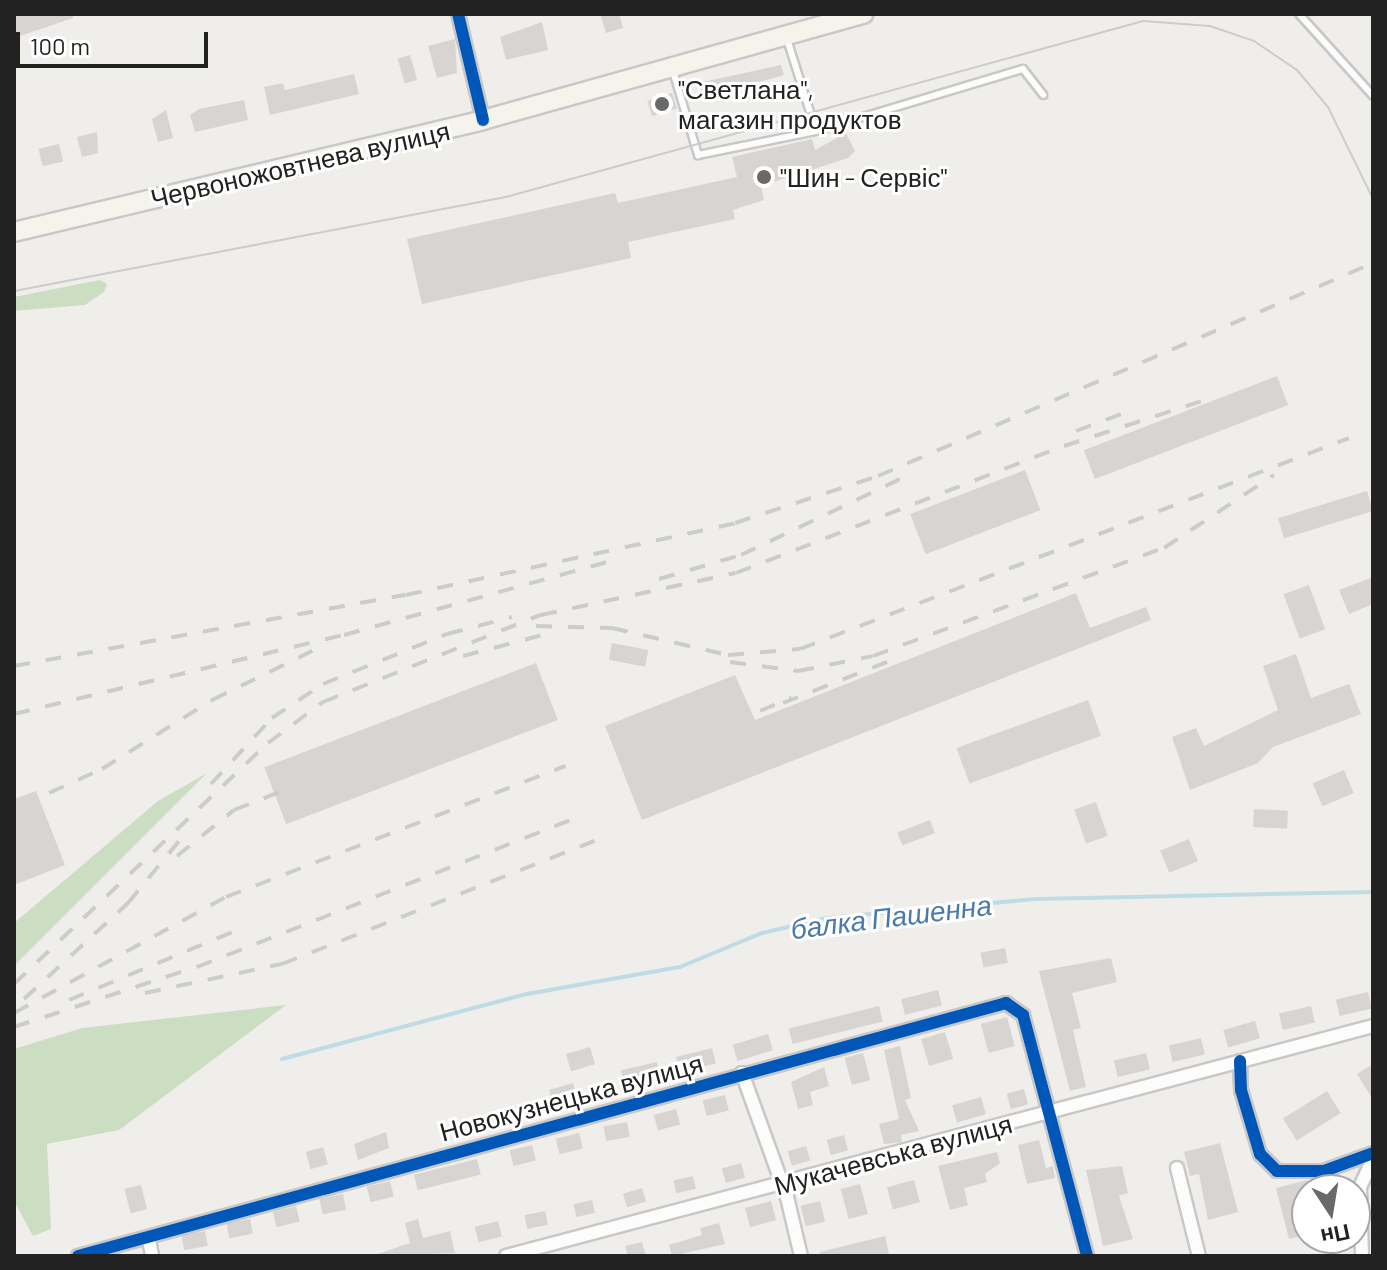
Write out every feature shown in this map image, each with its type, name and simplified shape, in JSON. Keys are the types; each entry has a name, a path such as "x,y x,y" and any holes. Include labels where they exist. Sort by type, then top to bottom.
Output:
{"main road":[{"name":"Червоножовтнева вулиця","path":"14,232 483,120 863,14"}],"street":[{"path":"458,14 483,120"},
{"name":"Новокузнецька вулиця","path":"78,1256 149,1240 168,1230 1006,1003 1023,1015 1051,1112"},
{"name":"Мукачевська вулиця","path":"506,1256 1373,1026"},
{"path":"1240,1061 1241,1090 1260,1154 1277,1171 1324,1171 1373,1153"},
{"path":"742,1073 801,1256"},
{"path":"1051,1112 1087,1256"},
{"path":"1362,1256 1360,1187 1373,1159"},
{"path":"1177,1168 1199,1256"},
{"path":"149,1240 152,1256"}],"lane":[{"path":"1299,14 1373,96"},
{"path":"786,36 816,131"},
{"path":"672,69 698,155 816,131 1023,69 1043,95"}],"green space":[{"path":"100,280 107,284 104,292 85,305 14,311 14,297"},
{"path":"207,773 14,966 14,923 158,801"},
{"path":"286,1005 119,1130 47,1144 51,1229 33,1236 14,1201 14,1049 82,1028"}],"building":[{"path":"73,14 73,18 14,38 14,16"},
{"path":"600,14 619,14 623,28 606,33"},
{"path":"542,22 548,50 506,60 500,37"},
{"path":"455,39 457,73 437,78 428,46"},
{"path":"410,55 417,80 405,84 398,59"},
{"path":"781,65 784,75 702,98 698,83"},
{"path":"354,74 359,94 270,115 264,87 283,83 285,90"},
{"name":"\"Светлана\", магазин продуктов","path":"672,93 677,108 652,116 647,101"},
{"path":"244,100 248,120 195,132 190,115 199,109"},
{"path":"166,110 173,138 158,142 152,119"},
{"path":"97,132 98,153 82,157 77,137"},
{"path":"846,133 855,151 848,158 761,186 764,200 733,210 735,219 628,242 631,258 422,304 407,239 615,193 618,203 737,177 732,157 812,139 815,150"},
{"path":"59,144 63,162 43,166 39,149"},
{"path":"1277,376 1288,405 1095,479 1084,450"},
{"path":"1025,470 1040,510 926,554 910,514"},
{"path":"1367,491 1373,511 1284,538 1278,518"},
{"path":"1373,577 1373,604 1349,614 1339,590"},
{"path":"1309,585 1325,629 1300,638 1284,594"},
{"path":"1076,593 1090,628 1146,607 1151,620 642,820 605,726 735,675 755,720"},
{"path":"612,643 648,650 645,667 609,660"},
{"path":"1296,654 1311,698 1349,684 1361,714 1273,747 1258,763 1190,790 1172,737 1196,728 1204,746 1278,710 1263,666"},
{"path":"536,663 558,720 286,824 264,767"},
{"path":"1088,700 1101,736 969,784 956,748"},
{"path":"1344,770 1354,793 1322,806 1313,783"},
{"path":"36,791 65,865 14,885 14,799"},
{"path":"1096,802 1108,836 1086,844 1074,809"},
{"path":"1254,809 1288,811 1287,829 1253,827"},
{"path":"930,820 935,833 902,846 897,833"},
{"path":"1189,839 1198,861 1169,873 1160,851"},
{"path":"1005,948 1008,963 983,967 980,953"},
{"path":"1111,958 1117,982 1072,993 1081,1028 1073,1030 1086,1087 1070,1091 1039,971"},
{"path":"938,990 942,1006 905,1015 901,999"},
{"path":"1368,992 1372,1009 1340,1016 1336,999"},
{"path":"879,1006 883,1022 793,1044 789,1028"},
{"path":"1311,1006 1315,1023 1283,1030 1279,1013"},
{"path":"1007,1017 1015,1046 989,1053 981,1024"},
{"path":"1255,1021 1260,1038 1228,1047 1223,1030"},
{"path":"945,1032 953,1059 929,1066 921,1039"},
{"path":"768,1034 773,1050 738,1061 733,1045"},
{"path":"1201,1038 1205,1055 1173,1062 1169,1045"},
{"path":"900,1046 911,1098 905,1100 919,1131 901,1135 902,1142 884,1144 879,1124 899,1119 884,1050"},
{"path":"590,1047 595,1064 571,1071 566,1054"},
{"path":"712,1048 716,1064 680,1072 676,1057"},
{"path":"863,1053 870,1080 852,1085 845,1058"},
{"path":"1146,1053 1150,1070 1118,1077 1114,1060"},
{"path":"657,1062 661,1079 625,1087 621,1070"},
{"path":"1373,1064 1373,1100 1357,1074"},
{"path":"824,1067 829,1086 810,1092 813,1105 798,1109 791,1082"},
{"path":"573,1083 578,1100 554,1107 549,1090"},
{"path":"1024,1089 1028,1104 1011,1109 1007,1094"},
{"path":"1327,1091 1341,1113 1297,1141 1283,1119"},
{"path":"725,1095 729,1111 707,1116 703,1101"},
{"path":"981,1097 986,1114 957,1123 952,1105"},
{"path":"676,1109 680,1124 658,1130 654,1115"},
{"path":"627,1122 630,1137 606,1141 603,1127"},
{"path":"386,1132 389,1148 358,1160 354,1144"},
{"path":"579,1133 583,1149 560,1154 556,1139"},
{"path":"844,1135 848,1150 831,1155 827,1140"},
{"path":"1039,1140 1046,1168 1053,1166 1055,1178 1027,1184 1018,1145"},
{"path":"1220,1143 1238,1212 1208,1220 1199,1174 1190,1176 1184,1152"},
{"path":"532,1145 536,1161 514,1166 510,1151"},
{"path":"806,1146 810,1160 792,1166 788,1151"},
{"path":"323,1147 328,1164 311,1169 306,1152"},
{"path":"997,1152 1000,1163 985,1174 987,1182 964,1188 968,1205 950,1210 938,1166"},
{"path":"477,1159 481,1175 418,1190 414,1175"},
{"path":"741,1163 745,1177 726,1183 722,1169"},
{"path":"1122,1166 1128,1193 1119,1196 1133,1239 1103,1246 1086,1170"},
{"path":"693,1176 696,1189 676,1193 674,1180"},
{"path":"914,1180 920,1202 893,1209 887,1187"},
{"path":"390,1181 394,1197 371,1202 367,1187"},
{"path":"860,1184 868,1214 849,1219 841,1189"},
{"path":"1291,1184 1289,1239 1276,1188"},
{"path":"141,1185 147,1209 131,1213 125,1189"},
{"path":"642,1188 646,1201 627,1207 623,1194"},
{"path":"343,1194 346,1210 322,1214 319,1199"},
{"path":"592,1200 595,1213 576,1217 573,1204"},
{"path":"771,1201 776,1220 750,1227 745,1208"},
{"path":"820,1201 825,1221 806,1226 801,1206"},
{"path":"296,1206 300,1222 277,1227 273,1212"},
{"path":"545,1211 548,1225 527,1229 524,1215"},
{"path":"250,1219 253,1234 229,1238 226,1224"},
{"path":"418,1219 423,1238 450,1231 455,1253 372,1256 410,1243 405,1223"},
{"path":"498,1221 502,1237 479,1242 475,1227"},
{"path":"719,1223 725,1244 672,1256 669,1245 702,1235 700,1228"},
{"path":"205,1231 208,1246 184,1250 181,1236"},
{"path":"885,1236 889,1254 820,1256 820,1252"},
{"path":"642,1242 646,1256 628,1256 625,1246"}],"waterway":[{"name":"балка Пашенна","path":"282,1059 527,994 680,967 762,933 827,918 1037,899 1373,892"}],"tram line":[{"path":"14,291 506,197 1143,21 1210,26 1254,41 1297,70 1328,107 1373,199"}],"railway":[{"path":"14,666 406,595 735,523 878,476 1373,263"},
{"path":"14,984 268,743 323,702 541,615 736,573 1064,446 1208,399"},
{"path":"1076,431 1124,413"},
{"path":"536,626 612,628 728,655 800,649 1349,438"},
{"path":"659,579 741,555 909,475"},
{"path":"730,662 798,671 873,656 1164,548 1274,475"},
{"path":"14,714 344,635 622,558"},
{"path":"211,784 272,718 323,684 447,634 512,617"},
{"path":"463,656 550,633"},
{"path":"49,793 102,769 212,700 316,649"},
{"path":"783,703 887,662"},
{"path":"760,711 791,698"},
{"path":"14,1013 226,897 566,766"},
{"path":"177,856 234,810 282,791"},
{"path":"14,1027 197,967 572,819"},
{"path":"24,999 128,903 180,840"},
{"path":"145,993 282,964 595,841"},
{"path":"69,1000 237,930"}],"cycle path":[{"path":"458,14 483,120"},
{"path":"78,1256 1006,1003 1023,1015 1087,1256"},
{"path":"1240,1061 1241,1090 1260,1154 1277,1171 1324,1171 1373,1153"}],"place":[{"name":"\"Светлана\", магазин продуктов","path":"662,104"},
{"name":"\"Шин - Сервіс\"","path":"764,177"}]}
